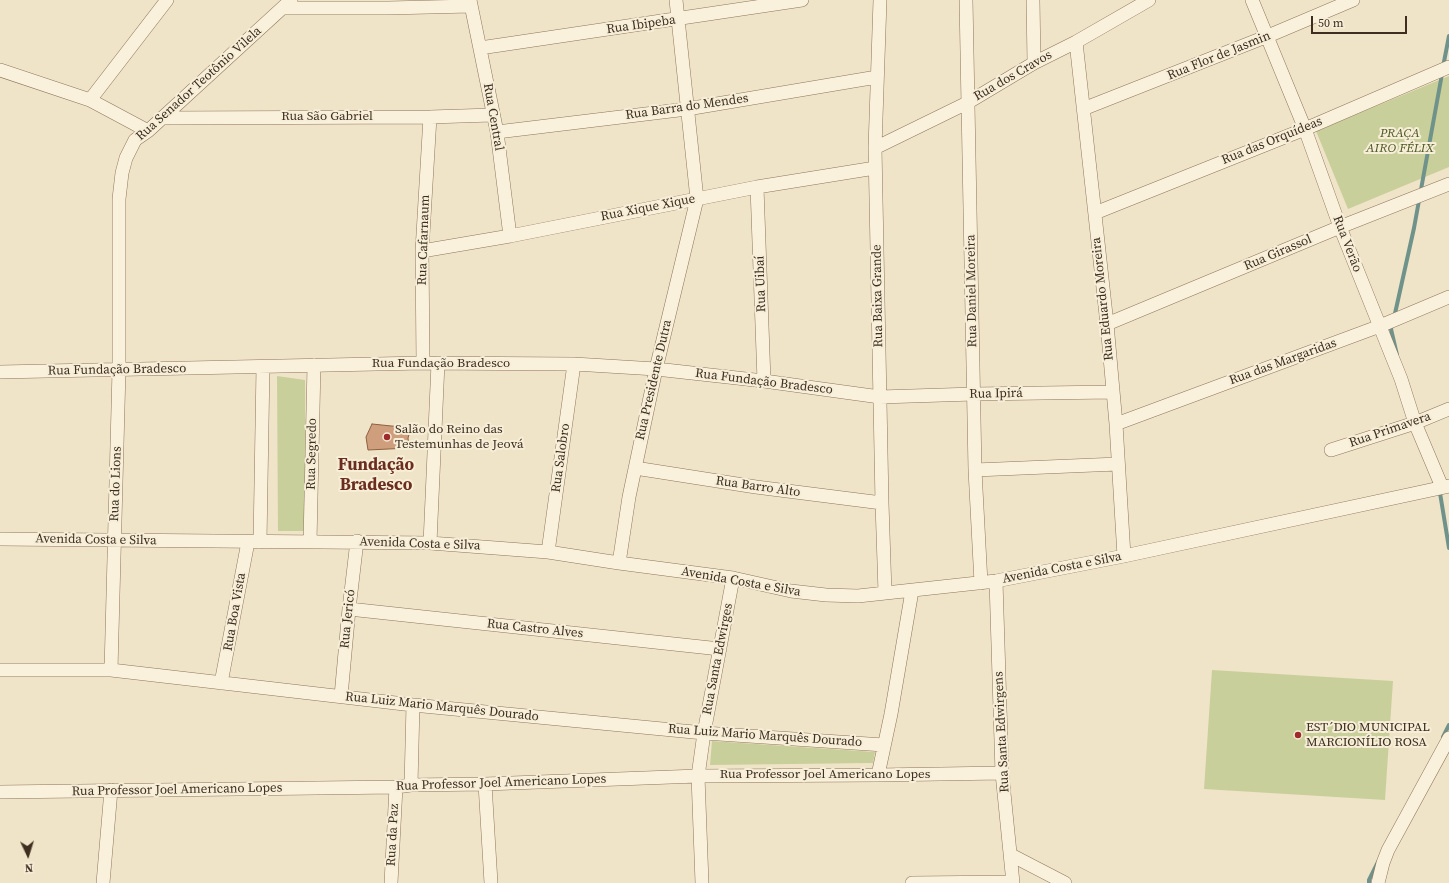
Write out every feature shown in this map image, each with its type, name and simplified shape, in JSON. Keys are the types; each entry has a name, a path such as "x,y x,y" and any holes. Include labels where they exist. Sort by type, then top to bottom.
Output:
{"street":[{"path":"90,100 167,0"},
{"name":"Rua Presidente Dutra","path":"619,563 629,497 656,369 697,199 676,0"},
{"name":"Rua Ibipeba","path":"480,48 802,0"},
{"name":"Rua Baixa Grande","path":"880,0 874,148 885,593"},
{"name":"Rua Daniel Moreira","path":"966,0 975,470 981,583"},
{"path":"1033,0 1034,63"},
{"name":"Rua dos Cravos","path":"874,148 967,103 1034,63 1076,42 1149,0"},
{"name":"Rua Verão","path":"1252,0 1305,129 1340,227 1401,379 1415,424 1444,486"},
{"name":"Rua Flor de Jasmin","path":"1084,109 1268,36 1353,0"},
{"path":"288,4 471,3"},
{"name":"Rua Central","path":"471,3 496,132 510,236"},
{"name":"Rua Senador Teotônio Vilela","path":"119,370 119,200 122,173 126,158 135,140 148,131 288,4"},
{"name":"Rua Eduardo Moreira","path":"1076,42 1107,324 1116,424 1124,556"},
{"name":"Rua das Orquídeas","path":"1095,213 1305,129 1449,68"},
{"path":"0,70 90,100 148,131"},
{"name":"Rua Barra do Mendes","path":"496,132 687,109 877,77"},
{"name":"Rua São Gabriel","path":"162,118 430,117 492,115"},
{"name":"Rua Cafarnaum","path":"423,363 422,252 430,117"},
{"name":"Rua Xique Xique","path":"422,252 757,187 875,168"},
{"name":"Rua Girassol","path":"1107,324 1398,203 1449,184"},
{"name":"Rua Uibaí","path":"757,187 764,381"},
{"name":"Rua das Margaridas","path":"1116,424 1380,326 1449,297"},
{"name":"Rua Fundação Bradesco","path":"0,372 423,363 574,364 656,369 764,381 880,397"},
{"path":"430,543 438,363"},
{"name":"Rua Salobro","path":"548,552 574,364"},
{"name":"Rua Boa Vista","path":"221,683 254,542 263,366"},
{"name":"Rua Segredo","path":"310,542 314,366"},
{"name":"Rua do Lions","path":"111,670 119,370"},
{"name":"Rua Ipirá","path":"880,397 1112,392"},
{"name":"Rua Primavera","path":"1331,450 1415,424 1449,409"},
{"path":"975,470 1118,464"},
{"name":"Rua Barro Alto","path":"635,468 756,487 882,503"},
{"name":"Avenida Costa e Silva","path":"0,539 254,542 357,541 430,543 548,552 733,578 791,591 826,595 858,596 996,581 1124,556 1444,486"},
{"name":"Rua Jericó","path":"341,696 357,541"},
{"name":"Rua Santa Edwirges","path":"702,883 698,776 704,733 733,578"},
{"name":"Rua Santa Edwirgens","path":"996,581 1002,773 1013,883"},
{"path":"878,775 891,714 912,591"},
{"name":"Rua Castro Alves","path":"349,608 720,649"},
{"name":"Rua Luiz Mario Marquês Dourado","path":"0,670 111,670 413,705 704,733 884,745"},
{"path":"411,785 413,705"},
{"path":"1378,883 1383,862 1388,850 1449,738"},
{"name":"Rua Professor Joel Americano Lopes","path":"0,792 396,787 411,785 486,784 698,776 1002,773"},
{"path":"486,784 491,883"},
{"name":"Rua da Paz","path":"391,883 396,787"},
{"path":"103,883 111,790"},
{"path":"1011,855 1065,883"},
{"path":"912,883 1013,883"}],"green space":[{"name":"PRAÇA AIRO FÉLIX","path":"1449,76 1449,167 1348,209 1316,131"},
{"path":"277,376 305,380 306,531 278,531"},
{"name":"EST´DIO MUNICIPAL MARCIONÍLIO ROSA","path":"1212,670 1393,681 1385,800 1204,789"},
{"path":"712,741 875,752 873,763 710,765"}],"building":[{"name":"Salão do Reino das Testemunhas de Jeová","path":"372,424 411,428 408,438 409,448 368,450 366,437"}],"waterway":[{"path":"1443,67 1449,36"},
{"path":"1394,318 1414,228 1442,74"},
{"path":"1392,325 1391,329 1397,355"},
{"path":"1440,493 1449,548"},
{"path":"1443,737 1449,725"},
{"path":"1369,883 1378,862"}],"place":[{"name":"Salão do Reino das Testemunhas de Jeová","path":"387,437"},
{"name":"EST´DIO MUNICIPAL MARCIONÍLIO ROSA","path":"1298,735"}],"district":[{"name":"Fundação Bradesco","path":"376,476"}]}
